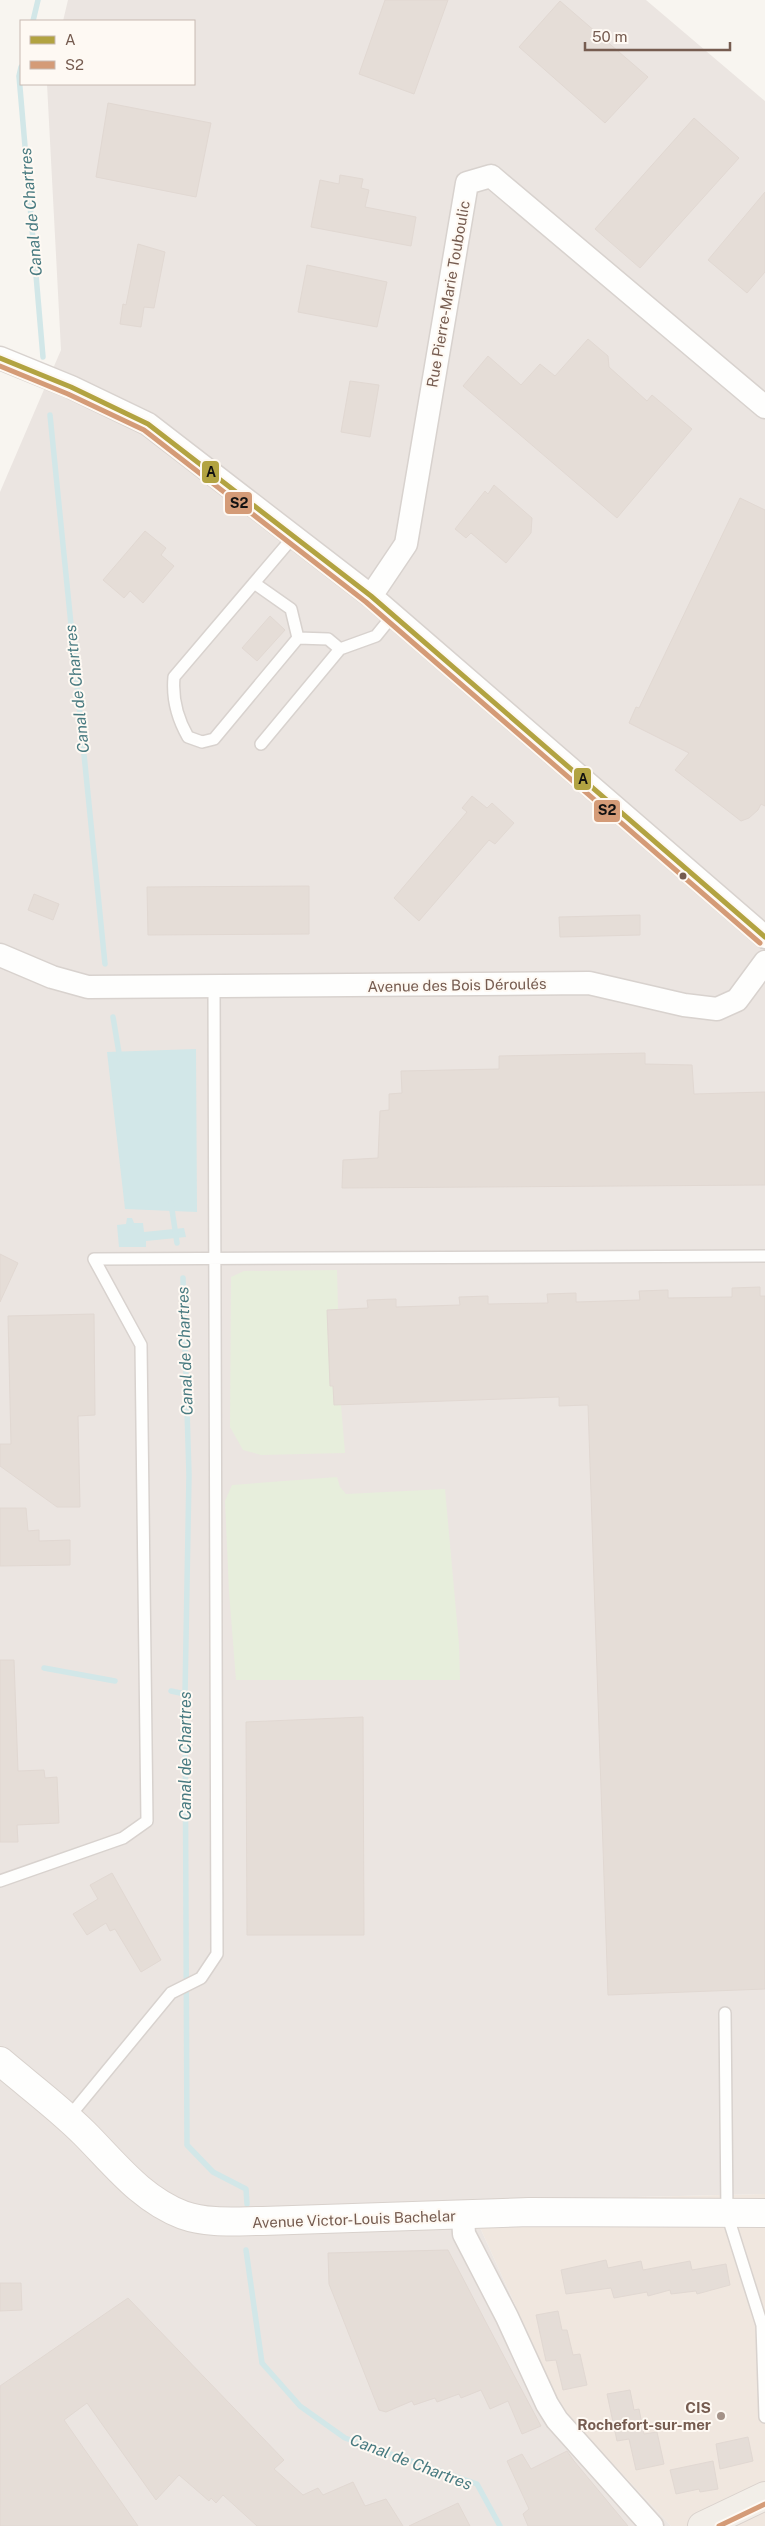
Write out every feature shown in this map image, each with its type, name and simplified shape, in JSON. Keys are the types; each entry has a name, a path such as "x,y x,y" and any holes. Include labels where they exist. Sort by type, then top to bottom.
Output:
{"main road":[{"name":"Avenue Victor-Louis Bachelar","path":"0,2061 68,2118 115,2168 150,2198 185,2216 220,2222 263,2222 464,2216 529,2212 765,2213"},
{"path":"702,2526 765,2496"}],"street":[{"name":"Rue Pierre-Marie Touboulic","path":"371,596 406,544 467,183 491,176 765,407"},
{"path":"0,358 34,370 148,424 371,596 765,938"},
{"name":"Avenue des Bois Déroulés","path":"0,955 52,977 88,987 589,983 684,1005 717,1009 737,1000 765,962"},
{"path":"464,2216 464,2234 507,2317 547,2404 557,2420 652,2526"}],"lane":[{"path":"294,536 174,677 173,691 179,722 188,737 202,742 214,739 298,638"},
{"path":"254,583 291,609 298,638"},
{"path":"261,744 340,650 376,636 393,615"},
{"path":"298,638 328,638 340,650"},
{"path":"68,2118 171,1993 201,1978 217,1954 214,986"},
{"path":"0,1881 123,1838 147,1821 141,1345 94,1259 765,1256"},
{"path":"725,2013 727,2214 762,2325 765,2417"}],"shaded area":[{"path":"68,0 646,0 765,101 765,2194 468,2201 563,2411 671,2526 0,2526 0,492 61,350 47,85 195,85 195,20 63,20"},
{"path":"196,1049 197,1212 125,1209 107,1052"},
{"path":"127,1218 132,1218 134,1223 143,1223 144,1232 184,1228 186,1237 146,1241 146,1247 119,1247 117,1225 126,1224"},
{"path":"765,2194 765,2526 671,2526 563,2411 468,2201"}],"green space":[{"path":"337,1270 338,1309 327,1310 330,1385 333,1386 341,1405 345,1453 261,1455 243,1450 230,1427 231,1277 244,1271"},
{"path":"337,1477 340,1487 346,1494 445,1489 459,1644 460,1680 236,1680 229,1592 225,1501 232,1485"}],"building":[{"path":"385,0 448,0 414,94 359,74"},
{"path":"560,1 648,77 605,123 519,47"},
{"path":"108,103 211,123 196,197 96,177"},
{"path":"694,118 739,158 640,268 595,229"},
{"path":"340,175 363,179 361,188 369,190 365,207 416,217 411,246 311,227 320,180 339,184"},
{"path":"765,192 765,272 747,293 708,260"},
{"path":"138,244 165,252 154,308 144,307 141,327 120,324 123,304 126,305"},
{"path":"307,265 387,282 377,327 298,312"},
{"path":"588,339 608,356 609,367 647,401 652,395 692,429 617,518 463,386 488,356 521,385 540,364 555,376"},
{"path":"350,381 379,385 370,437 341,432"},
{"path":"494,485 532,518 531,533 506,563 471,533 466,538 455,529 485,491 488,494"},
{"path":"740,498 765,510 765,806 761,804 758,810 749,818 741,821 675,770 689,753 629,723 636,707 639,708"},
{"path":"145,531 166,548 161,555 174,566 143,603 130,591 124,598 103,580"},
{"path":"270,616 285,630 257,661 242,648"},
{"path":"472,796 487,808 492,803 514,823 495,844 489,840 419,921 394,898 467,812 462,808"},
{"path":"309,886 309,934 148,935 147,887"},
{"path":"34,894 59,904 53,920 28,910"},
{"path":"640,915 640,935 560,937 559,917"},
{"path":"645,1053 645,1064 692,1065 694,1094 765,1092 765,1185 342,1188 343,1160 378,1158 380,1111 389,1110 389,1094 402,1093 401,1071 499,1069 499,1056"},
{"path":"0,1254 18,1263 0,1302"},
{"path":"760,1287 760,1296 765,1296 765,1989 608,1995 588,1405 559,1406 559,1397 334,1405 333,1386 330,1386 327,1310 368,1308 367,1300 396,1299 396,1307 460,1305 459,1297 488,1296 488,1304 548,1303 547,1294 576,1293 576,1302 640,1300 639,1291 668,1290 668,1298 732,1297 732,1288"},
{"path":"94,1314 95,1415 78,1416 80,1507 57,1507 0,1466 0,1444 11,1444 8,1316"},
{"path":"0,1508 26,1508 28,1531 39,1530 39,1541 70,1540 70,1565 0,1566"},
{"path":"0,1660 14,1660 18,1771 44,1770 45,1778 57,1777 59,1823 17,1825 18,1842 0,1842"},
{"path":"363,1717 364,1935 247,1935 246,1722"},
{"path":"112,1873 161,1960 141,1972 115,1929 110,1931 106,1923 87,1935 73,1914 98,1899 90,1885"},
{"path":"448,2250 541,2426 522,2434 508,2401 490,2409 481,2390 461,2398 459,2394 437,2402 435,2398 414,2405 412,2401 386,2412 379,2410 329,2284 328,2253"},
{"path":"606,2260 608,2268 641,2261 643,2270 690,2261 692,2270 726,2264 730,2285 697,2294 696,2291 671,2294 670,2290 648,2296 647,2292 614,2298 611,2288 566,2294 561,2270"},
{"path":"0,2283 21,2283 22,2310 0,2311"},
{"path":"128,2298 284,2460 274,2469 303,2495 318,2488 323,2495 353,2482 365,2506 386,2499 403,2526 257,2526 223,2495 216,2503 211,2498 209,2501 179,2475 156,2500 87,2403 64,2420 138,2526 0,2526 0,2386"},
{"path":"558,2311 562,2330 567,2330 573,2355 580,2354 587,2385 563,2390 556,2360 546,2361 536,2315"},
{"path":"630,2390 634,2410 639,2409 644,2434 657,2432 664,2464 636,2470 629,2439 617,2441 607,2394"},
{"path":"748,2437 753,2461 720,2469 716,2444"},
{"path":"567,2451 628,2526 528,2526 523,2514 529,2509 507,2461 522,2454 531,2469"},
{"path":"713,2461 718,2489 700,2492 699,2489 676,2494 670,2470"},
{"path":"458,2503 470,2526 409,2526"}],"waterway":[{"name":"Canal de Chartres","path":"33,20 38,0"},
{"name":"Canal de Chartres","path":"20,72 43,357"},
{"name":"Canal de Chartres","path":"50,415 105,964"},
{"name":"Canal de Chartres","path":"113,1017 120,1059"},
{"name":"Canal de Chartres","path":"171,1203 177,1243"},
{"name":"Canal de Chartres","path":"183,1278 189,1475 185,1694 187,2145 213,2172 246,2189 247,2204"},
{"path":"44,1668 115,1681"},
{"path":"171,1691 185,1694"},
{"name":"Canal de Chartres","path":"246,2250 262,2363 300,2406 345,2438 477,2484 500,2526"}],"transit line":[{"name":"A","path":"0,358 71,387 148,424 371,596 765,937"},
{"name":"S2","path":"0,366 68,394 144,430 366,602 760,943"},
{"name":"S2","path":"719,2526 765,2504"}],"place":[{"name":"CIS Rochefort-sur-mer","path":"721,2416"}]}
